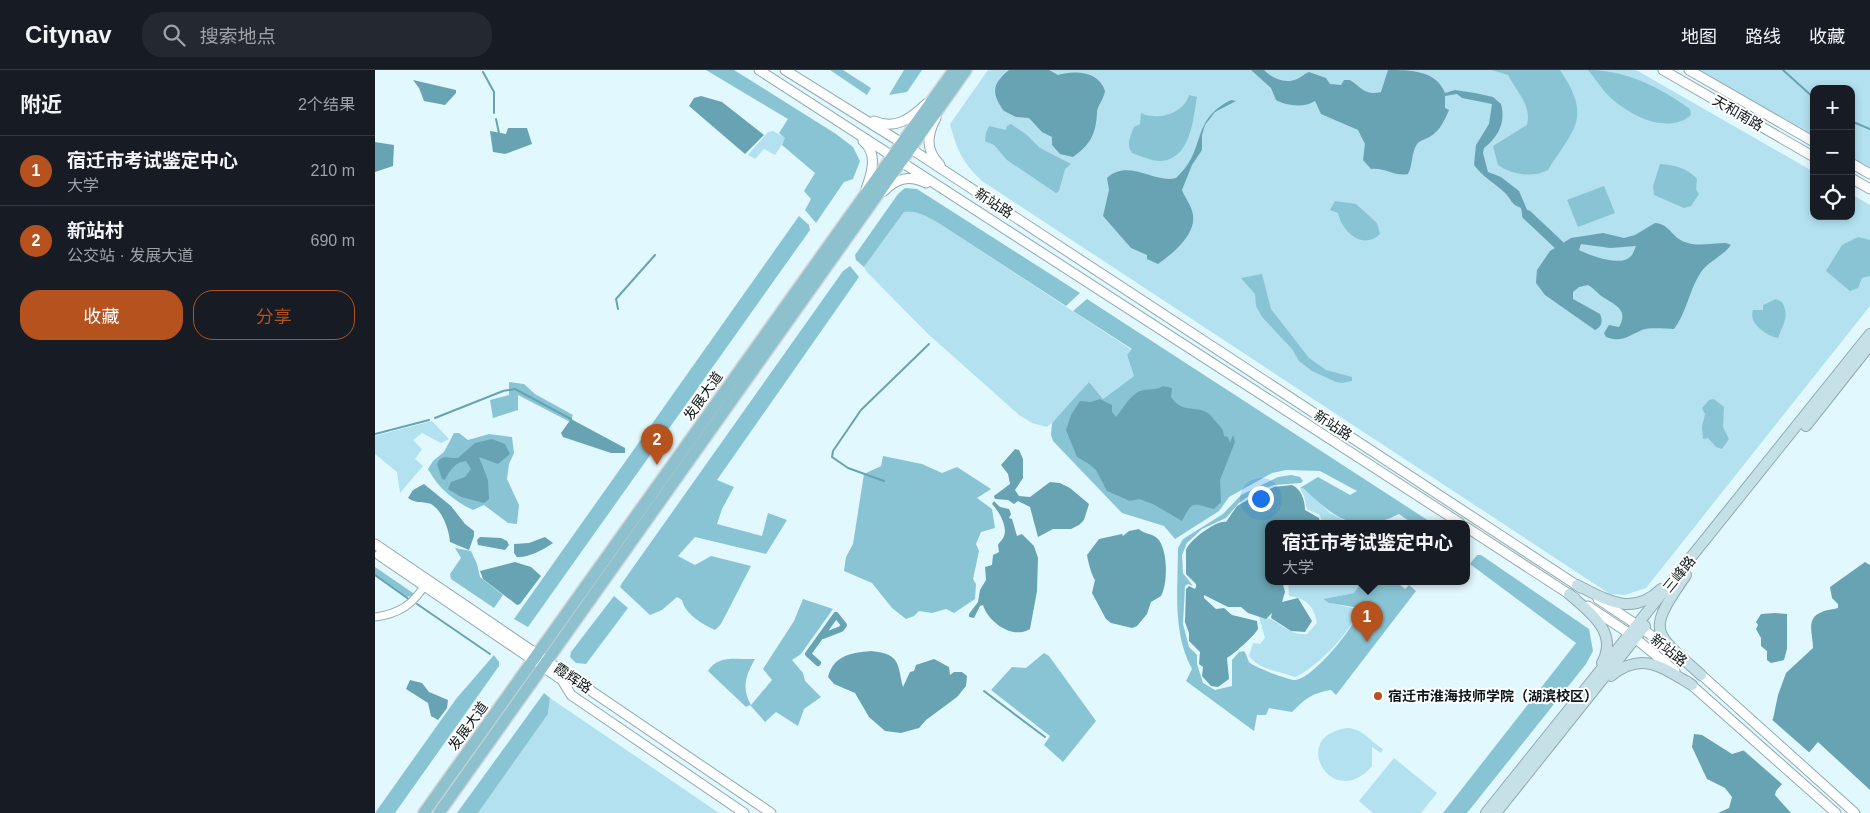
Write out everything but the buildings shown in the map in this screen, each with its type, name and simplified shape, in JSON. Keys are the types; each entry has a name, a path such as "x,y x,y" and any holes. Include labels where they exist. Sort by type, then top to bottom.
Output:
{"main road":[{"name":"发展大道","path":"945,91 954,70"},
{"name":"发展大道","path":"439,813 541,660 945,91 966,70"},
{"name":"三峰路","path":"1496,813 1583,699 1870,334"},
{"name":"三峰路","path":"1683,574 1870,345"},
{"path":"1577,585 1613,602 1638,604 1683,574"},
{"path":"1683,574 1660,615 1659,631 1665,641 1701,675"},
{"path":"1569,594 1597,619 1607,636 1606,656 1583,699"},
{"name":"发展大道","path":"424,813 541,660"},
{"path":"1583,699 1620,668 1641,662 1662,667 1693,685"},
{"name":"三峰路","path":"1485,813 1583,699"}],"street":[{"name":"新站路","path":"759,70 1455,520"},
{"name":"新站路","path":"785,70 906,146 1641,627 1701,675 1855,813"},
{"name":"天和南路","path":"1663,70 1810,155"},
{"name":"天和南路","path":"1689,70 1810,140"},
{"path":"845,108 882,125 899,124 945,91"},
{"path":"945,91 932,126 928,145 933,158 959,181"},
{"path":"835,119 869,147 873,161 869,199"},
{"path":"1855,165 1870,174"},
{"path":"869,199 897,180 908,178 918,179 948,192"},
{"path":"1855,180 1870,189"},
{"name":"新站路","path":"1470,530 1633,637 1693,685 1836,813"},
{"name":"霞辉路","path":"375,544 426,583"},
{"name":"霞辉路","path":"375,552 426,583 771,813"},
{"path":"375,617 392,615 405,608 419,595 426,583"},
{"name":"霞辉路","path":"541,660 562,680 571,694 744,813"}],"shaded area":[{"path":"706,70 734,70 836,134 853,147 860,161 853,179 844,182 816,223 805,210 811,199 804,191 815,173 782,145 785,138 779,133 788,119"},
{"path":"830,70 843,70 871,88 867,95"},
{"path":"904,70 922,70 907,92 889,95"},
{"path":"988,70 1636,70 1810,170 1810,220 1855,220 1855,196 1870,205 1870,306 1646,588 1625,595 1610,594 982,181 961,155 950,124"},
{"path":"1009,70 1049,70 1058,75 1064,73 1085,74 1092,76 1102,84 1105,91 1097,110 1093,133 1088,143 1079,153 1073,157 1060,154 1052,145 1052,137 1042,132 1029,118 1016,117 1004,111 997,99 995,89 999,80"},
{"path":"1251,70 1264,70 1271,76 1285,81 1294,80 1309,72 1326,78 1330,84 1341,85 1344,80 1350,80 1367,92 1376,93 1381,92 1388,70 1405,70 1429,76 1441,85 1445,93 1455,90 1493,97 1501,104 1502,123 1497,134 1484,148 1483,153 1488,172 1501,177 1519,191 1528,212 1525,216 1522,214 1521,208 1514,204 1504,192 1474,165 1476,145 1489,124 1492,104 1462,98 1457,94 1445,96 1445,108 1449,110 1442,124 1434,134 1417,144 1408,174 1403,175 1381,169 1371,169 1363,160 1365,144 1358,130 1321,114 1315,101 1306,105 1296,105 1285,104 1276,100 1271,88"},
{"path":"1492,70 1560,70 1570,86 1577,111 1576,122 1566,143 1548,170 1529,175 1516,173 1498,165 1493,146 1527,125 1528,118 1522,98 1508,75"},
{"path":"1588,70 1615,73 1642,81 1679,101 1690,109 1691,115 1681,121 1670,124 1645,119 1613,100"},
{"path":"1693,70 1870,70 1870,168 1855,162 1855,85 1810,85 1810,138"},
{"path":"413,80 456,90 456,93 445,105 424,101 419,88"},
{"path":"1189,95 1197,97 1194,116 1189,136 1179,153 1172,158 1158,161 1132,153 1129,147 1129,140 1134,127 1140,124 1141,113 1155,116 1169,114 1182,107"},
{"path":"701,96 722,102 764,135 745,154 689,106 694,98"},
{"path":"1231,100 1236,101 1215,112 1205,125 1202,135 1202,150 1192,165 1182,190 1193,215 1191,230 1182,243 1158,264 1147,259 1147,255 1131,248 1103,216 1109,190 1107,178 1124,170 1159,178 1176,178 1192,157 1204,126 1209,117 1218,108"},
{"path":"1011,124 1027,135 1040,148 1071,164 1065,169 1059,191 1056,193 1007,160 994,145 985,141 989,126 1006,130 1007,126"},
{"path":"508,128 527,128 532,144 505,154 493,152 490,131 506,134"},
{"path":"773,131 786,138 775,155 764,149 755,159 748,155 768,132"},
{"path":"375,142 394,145 393,166 375,172"},
{"path":"1660,164 1680,168 1689,172 1697,179 1696,189 1699,194 1691,206 1684,208 1654,195 1653,186"},
{"path":"1604,186 1615,213 1578,227 1567,200"},
{"path":"905,188 917,189 1080,293 1066,306 940,224 914,212 904,212 864,267 856,260 855,255 898,194"},
{"path":"1335,201 1356,204 1377,223 1380,234 1373,239 1366,240 1354,237 1340,220 1338,213 1330,210"},
{"path":"912,211 924,214 940,224 1132,350 1127,355 1134,376 1103,399 1089,382 1065,411 1047,427 1032,423 1019,415 927,333 866,271 864,267 904,212"},
{"path":"799,216 809,225 810,230 528,627 514,619"},
{"path":"1655,223 1668,228 1681,240 1690,243 1700,245 1726,243 1731,245 1701,272 1674,329 1646,329 1621,339 1606,337 1604,333 1609,325 1619,327 1622,321 1621,311 1618,307 1588,285 1579,287 1573,292 1573,299 1600,314 1601,324 1595,330 1545,295 1536,283 1537,270 1550,251 1571,238 1603,233 1624,238 1635,235","holes":["1581,244 1610,248 1636,246 1631,256 1619,261 1590,255 1579,250"]},
{"path":"1858,237 1870,240 1870,276 1862,278 1858,288 1850,291 1826,271 1842,245"},
{"path":"850,266 859,277 717,480 734,487 722,509 717,524 762,536 768,513 787,520 766,554 695,537 678,556 695,565 711,556 751,566 721,624 715,630 695,618 687,610 682,600 677,597 662,610 650,615 620,587 622,583 843,271"},
{"path":"1262,274 1271,309 1309,358 1326,370 1352,377 1352,381 1336,382 1312,371 1299,361 1292,349 1262,317 1256,306 1255,294 1241,278"},
{"path":"1087,299 1427,520 1408,520 1399,514 1384,520 1344,520 1325,508 1303,488 1300,488 1318,477 1350,495 1357,491 1320,471 1286,470 1272,473 1229,497 1219,511 1175,539 1164,526 1122,513 1053,441 1051,435 1052,423 1089,382 1103,399 1134,376 1127,355 1132,349 1073,311"},
{"path":"1776,299 1782,302 1786,316 1778,338 1763,332 1753,320 1752,315 1753,310 1763,310 1763,305"},
{"path":"509,382 524,384 535,394 573,415 570,422 518,395 518,410 493,418 490,400 509,395"},
{"path":"1163,386 1172,388 1171,397 1180,406 1204,411 1210,415 1222,429 1224,436 1228,437 1230,443 1233,435 1235,442 1220,480 1221,502 1214,509 1198,505 1191,506 1182,521 1153,504 1139,499 1130,501 1107,491 1096,470 1077,457 1066,430 1071,415 1080,401 1091,402 1100,399 1112,405 1112,412 1116,417 1129,399 1136,393"},
{"path":"1714,399 1724,407 1723,427 1729,439 1722,449 1716,447 1708,438 1703,439 1702,427 1705,414 1702,408 1709,400"},
{"path":"571,419 625,448 625,453 611,453 563,437 561,433"},
{"path":"432,421 449,439 441,443 422,433 413,440 422,449 415,459 423,466 400,493 397,472 375,454 375,436"},
{"path":"454,433 459,433 468,440 489,434 512,437 514,453 509,464 507,479 519,505 517,524 508,523 484,505 473,510 453,498 432,476 428,469 433,461 444,452"},
{"path":"492,439 505,444 510,454 498,464 479,457 488,480 489,499 484,503 461,497 448,489 451,482 465,477 471,469 466,461 459,463 451,470 445,480 442,479 437,464 439,461 443,458 458,458 475,443"},
{"path":"1015,449 1019,450 1023,459 1023,478 1015,490 1019,496 1030,497 1050,482 1060,483 1070,488 1089,504 1084,520 1079,525 1071,529 1053,529 1038,537 1030,507 1018,501 1014,504 1008,500 995,499 994,496 1010,484 1008,474 1001,465"},
{"path":"883,456 922,464 942,473 957,467 991,489 977,498 992,509 995,528 981,532 976,544 979,551 973,579 976,584 975,599 954,613 946,609 932,613 919,611 914,616 906,619 892,608 872,583 844,571 846,557 853,544 864,474 881,466"},
{"path":"1291,475 1300,477 1303,481 1301,483 1274,485 1253,493 1239,503 1226,518 1202,529 1187,543 1182,555 1183,573 1193,586 1188,584 1185,586 1183,624 1189,647 1197,655 1197,664 1203,683 1215,690 1232,686 1232,660 1239,652 1244,651 1249,662 1257,667 1295,680 1303,678 1323,661 1343,638 1360,608 1329,603 1323,599 1354,593 1359,585 1400,585 1405,589 1409,585 1416,591 1336,695 1331,690 1319,693 1305,700 1292,712 1269,708 1266,715 1257,715 1254,731 1186,681 1192,669 1181,640 1177,610 1178,548 1183,539 1223,514 1241,495 1278,477"},
{"path":"424,484 451,506 465,524 474,531 469,550 450,542 445,521 435,507 431,504 408,498 413,490"},
{"path":"1292,485 1298,489 1302,495 1305,510 1320,520 1265,520 1265,585 1283,585 1285,592 1282,602 1298,598 1312,621 1305,632 1291,631 1271,618 1272,613 1266,619 1248,613 1241,607 1228,607 1204,595 1204,598 1216,609 1224,608 1232,615 1257,621 1258,629 1244,645 1227,658 1229,679 1218,687 1211,686 1202,676 1203,667 1199,664 1200,652 1189,641 1189,633 1185,622 1186,589 1189,586 1195,589 1196,587 1196,584 1186,574 1186,550 1203,532 1216,524 1226,522 1237,506 1274,487"},
{"path":"1300,488 1303,488 1330,513 1343,520 1321,520 1320,515 1307,509"},
{"path":"994,501 1000,507 1009,509 1011,514 1009,518 1012,519 1017,536 1022,534 1034,546 1038,558 1037,591 1030,629 1023,632 1009,631 1002,628 990,617 983,605 980,606 974,618 969,617 969,614 978,602 980,590 986,580 985,567 992,565 993,555 999,552 998,545 1004,537 1005,528 1002,518 992,504"},
{"path":"1139,529 1156,537 1161,544 1164,551 1166,576 1161,596 1151,602 1147,614 1137,626 1132,628 1111,623 1106,619 1092,593 1095,580 1087,555 1099,539 1122,534 1123,536 1129,531"},
{"path":"480,537 501,538 507,541 509,545 505,550 478,545 477,540"},
{"path":"545,537 553,543 540,551 531,555 517,557 514,553 514,544 529,543"},
{"path":"455,548 471,551 480,577 503,595 494,608 451,579 450,574 461,558"},
{"path":"1477,555 1481,555 1589,629 1593,651 1586,664 1467,813 1443,813 1576,643 1470,564"},
{"path":"515,562 531,567 541,576 520,604 517,605 483,579 480,571"},
{"path":"1865,562 1870,565 1870,790 1818,742 1776,791 1775,795 1791,813 1718,813 1729,808 1732,797 1725,788 1707,779 1692,747 1694,734 1702,735 1732,754 1745,750 1773,719 1778,695 1786,673 1813,648 1811,627 1813,618 1824,611 1838,608 1838,604 1832,598 1830,587"},
{"path":"375,567 413,593 413,596 405,597 375,576"},
{"path":"1288,585 1359,585 1354,593 1323,599 1329,603 1358,609 1355,618 1342,638 1323,658 1295,677 1264,667 1253,661 1249,656 1253,643 1260,644 1265,638 1259,616 1271,619 1292,632 1302,634 1307,634 1317,623 1314,612 1305,601 1289,596"},
{"path":"614,596 628,608 586,664 576,663 570,657 571,652"},
{"path":"803,599 833,609 801,654 792,660 803,673 805,681 821,697 804,709 798,726 776,712 765,722 750,705 746,707 708,671 717,662 723,660 755,659 749,671 745,687 751,705 772,680 763,669 794,621"},
{"path":"1761,614 1787,614 1787,649 1784,660 1771,663 1767,660 1767,651 1761,646 1761,638 1756,629 1758,625 1756,622"},
{"path":"871,651 893,658 898,667 903,687 910,672 914,671 916,665 934,659 949,667 950,675 954,672 962,672 967,676 966,686 957,697 926,720 919,728 901,733 885,731 869,717 855,693 834,684 828,677 834,664 844,656"},
{"path":"1044,653 1049,656 1096,721 1063,762 1044,745 1050,736 991,690 1012,667 1026,668"},
{"path":"494,655 499,662 499,666 395,813 375,813 456,699"},
{"path":"410,680 422,683 429,692 448,700 447,708 438,720 431,716 428,703 406,689"},
{"path":"544,693 550,698 548,714 478,813 457,813"},
{"path":"550,698 719,813 478,813 548,714"},
{"path":"1348,728 1363,733 1383,749 1381,753 1372,747 1372,766 1357,778 1343,781 1331,776 1322,767 1318,755 1320,744 1330,734"},
{"path":"1394,758 1437,793 1421,813 1373,813 1359,801"}],"pier":[{"path":"1770,718 1811,754 1783,785 1742,749"}],"waterway":[{"path":"1783,70 1810,94"},
{"path":"483,72 494,92 494,113"},
{"path":"496,119 499,133"},
{"path":"1855,123 1870,129"},
{"path":"1527,215 1559,245"},
{"path":"618,309 616,299 655,255"},
{"path":"884,481 848,468 832,457 833,451 861,410 929,344"},
{"path":"435,418 503,391 515,389 571,419"},
{"path":"375,434 429,420"},
{"path":"375,575 410,600"},
{"path":"417,604 490,654"},
{"path":"818,663 808,654 836,615 844,625 841,629 823,636"},
{"path":"984,691 1045,737"}],"place":[{"name":"新站村","path":"657,465"},
{"name":"宿迁市考试鉴定中心","path":"1367,642"},
{"name":"宿迁市淮海技师学院（湖滨校区）","path":"1378,696"}]}
